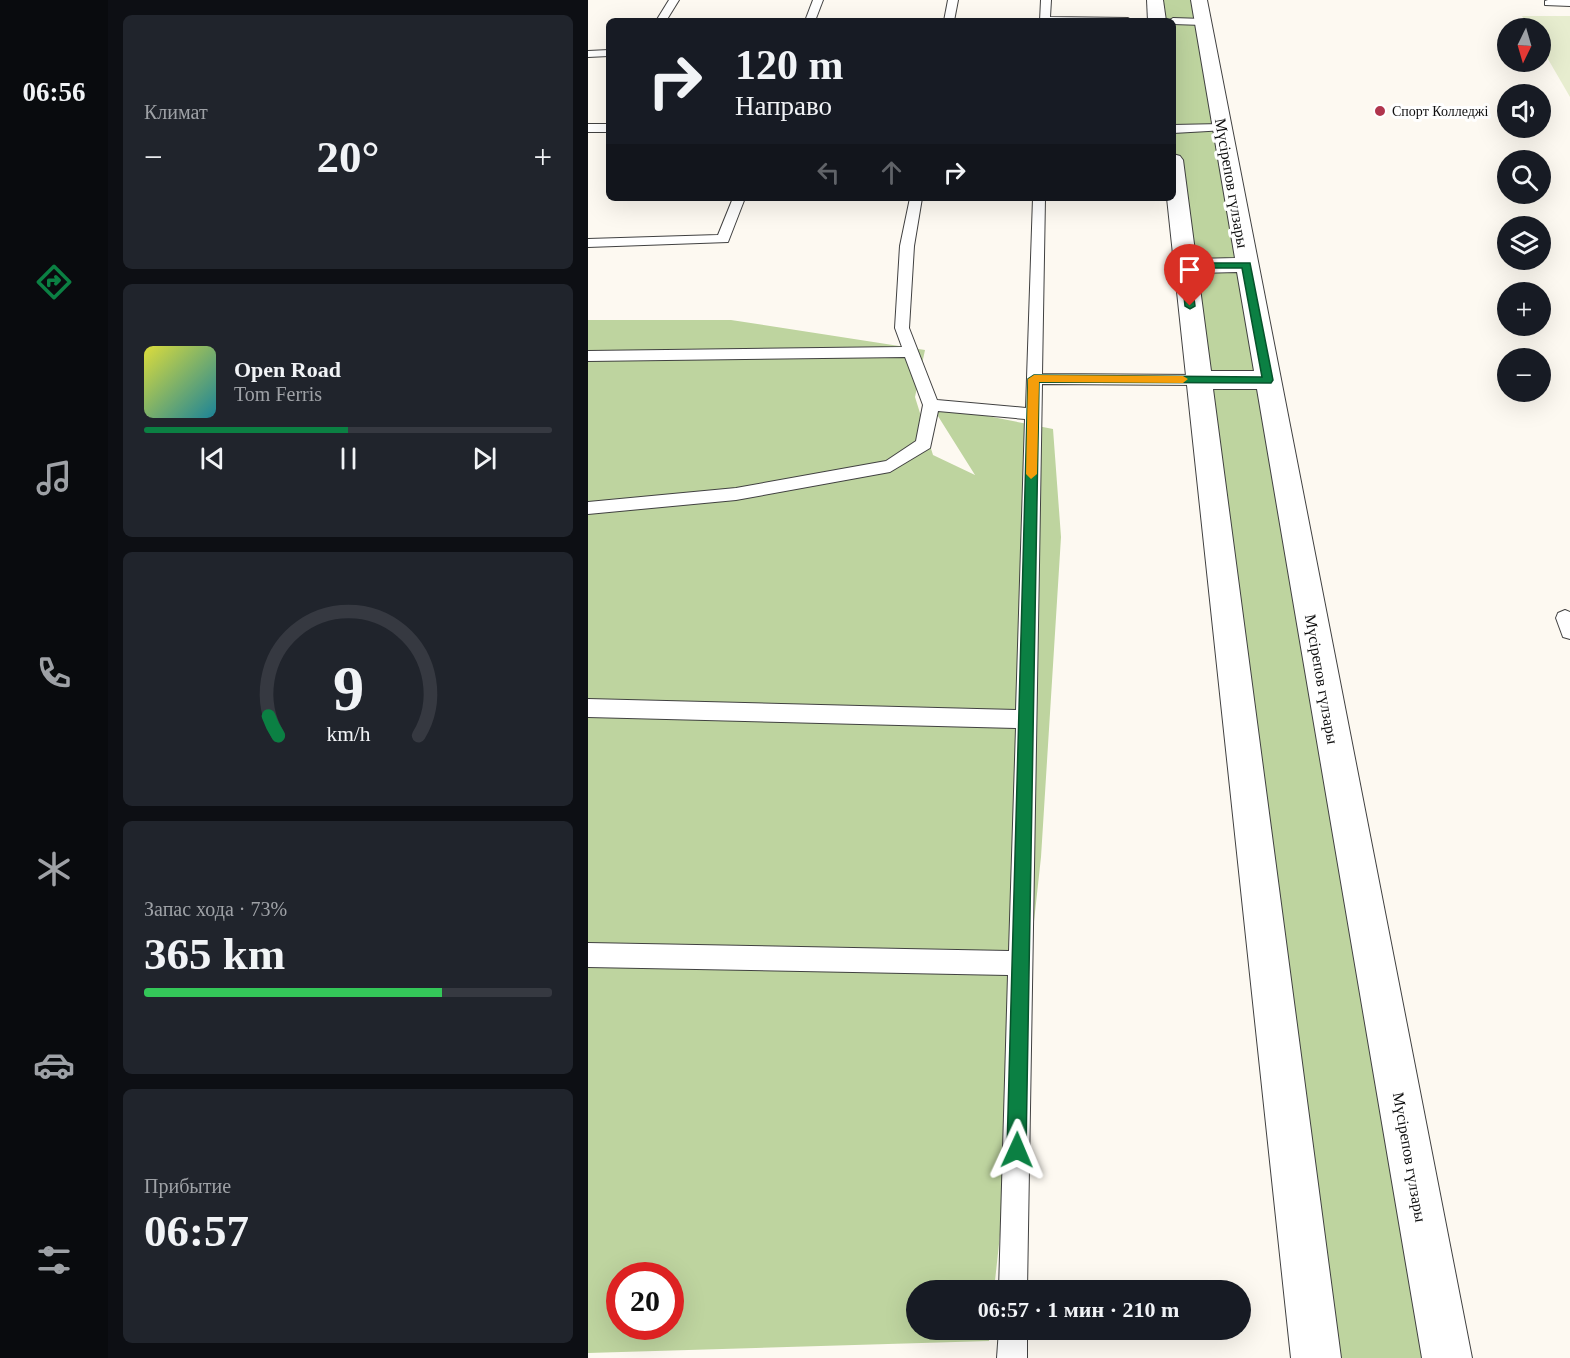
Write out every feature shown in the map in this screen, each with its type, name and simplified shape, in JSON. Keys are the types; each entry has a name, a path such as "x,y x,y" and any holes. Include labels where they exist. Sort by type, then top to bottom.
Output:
{"street":[{"path":"1155,0 1157,18"},
{"name":"Мүсірепов гүлзары","path":"1192,14 1222,128 1448,1358"},
{"path":"1176,186 1316,1358"},
{"path":"1185,266 1247,266"},
{"path":"1199,380 1268,380"}],"lane":[{"path":"663,18 674,0"},
{"path":"811,18 818,0"},
{"path":"950,18 953,0"},
{"path":"1045,18 1046,0"},
{"path":"1548,3 1570,3"},
{"path":"588,54 606,53"},
{"path":"588,128 606,128"},
{"path":"1176,129 1222,128"},
{"path":"588,243 723,239 738,201"},
{"path":"588,508 736,494 890,466 924,444 931,405 902,328 907,246 915,201"},
{"path":"1013,1280 1039,201"},
{"path":"588,356 911,352"},
{"path":"1034,379 1199,380"},
{"path":"931,405 1033,414"},
{"path":"588,708 1026,719"},
{"path":"588,956 1021,963"},
{"path":"1012,1340 1012,1358"}],"green space":[{"path":"1155,0 1199,0 1447,1358 1316,1358 1176,185 1176,18 1157,18"},
{"path":"1522,16 1570,16 1570,97 1551,64 1551,18 1523,18"},
{"path":"588,320 731,320 925,350 915,397 933,455 975,475 931,405 1053,429 1061,537 1041,857 995,1280 906,1280 906,1340 989,1341 588,1353"}],"slow traffic":[{"path":"1031,474 1034,379 1183,379"}],"place":[{"name":"Спорт Колледжі","path":"1380,111"}],"route":[{"path":"1017,1150 1034,379 1268,380 1247,266 1185,266 1190,306"}]}
